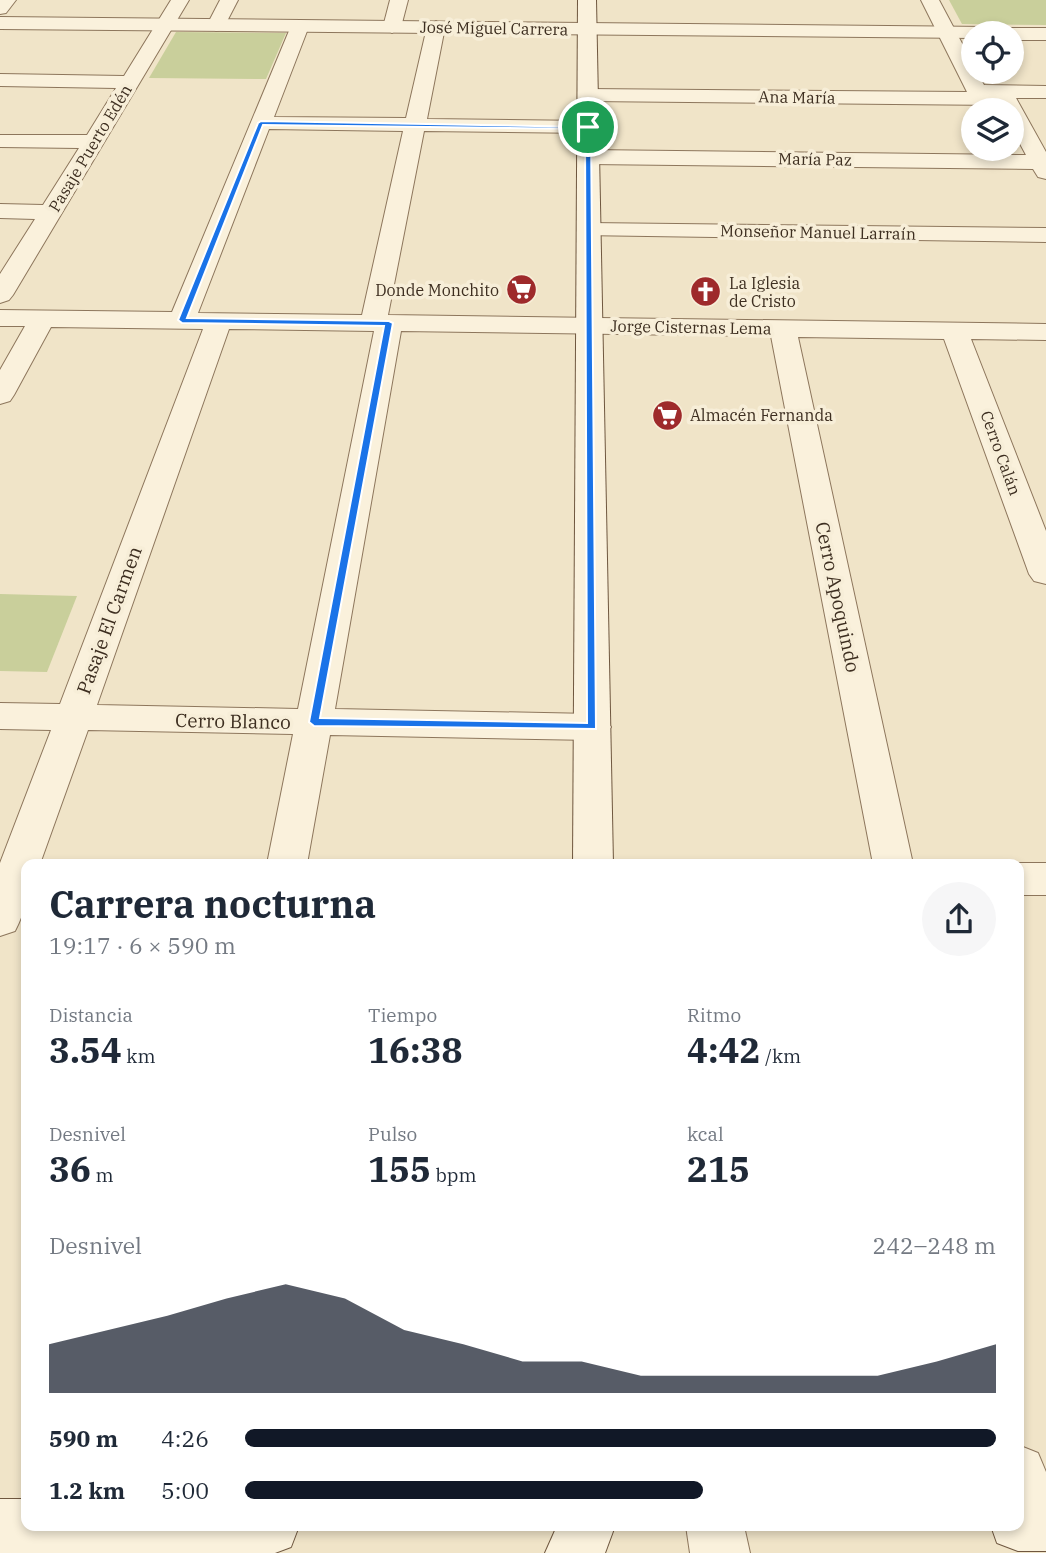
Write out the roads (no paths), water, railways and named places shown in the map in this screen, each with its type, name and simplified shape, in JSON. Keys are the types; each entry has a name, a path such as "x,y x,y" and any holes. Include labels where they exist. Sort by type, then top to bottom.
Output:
{"street":[{"path":"0,9 8,0"},
{"name":"Pasaje Puerto Edén","path":"0,295 180,0"},
{"path":"216,25 229,0"},
{"path":"392,27 399,0"},
{"path":"930,0 979,95"},
{"path":"588,14 593,859"},
{"name":"José Miguel Carrera","path":"0,23 436,27 588,14 961,33"},
{"path":"182,320 300,26"},
{"path":"288,859 314,722 415,125 436,27"},
{"path":"1024,33 1046,34"},
{"path":"0,80 131,82"},
{"name":"Ana María","path":"588,95 1004,95 1046,92"},
{"path":"1004,95 1043,167"},
{"path":"261,123 588,127"},
{"path":"0,141 94,142"},
{"name":"María Paz","path":"589,157 1043,167"},
{"path":"0,211 51,212"},
{"name":"Monseñor Manuel Larraín","path":"589,230 1046,235"},
{"name":"Jorge Cisternas Lema","path":"0,318 1046,332"},
{"path":"0,395 42,318"},
{"name":"Pasaje El Carmen","path":"22,859 219,321"},
{"name":"Cerro Apoquindo","path":"783,329 892,859"},
{"name":"Cerro Calán","path":"955,331 1046,575"},
{"name":"Cerro Blanco","path":"0,716 592,727"},
{"name":"Pasaje El Carmen","path":"0,919 21,862"},
{"path":"1024,879 1046,879"},
{"path":"0,1528 21,1528"},
{"path":"575,1553 584,1531"},
{"path":"716,1531 720,1553"}],"place":[{"name":"Donde Monchito","path":"522,290"},
{"name":"La Iglesia de Cristo","path":"706,292"},
{"name":"Almacén Fernanda","path":"667,415"}]}
